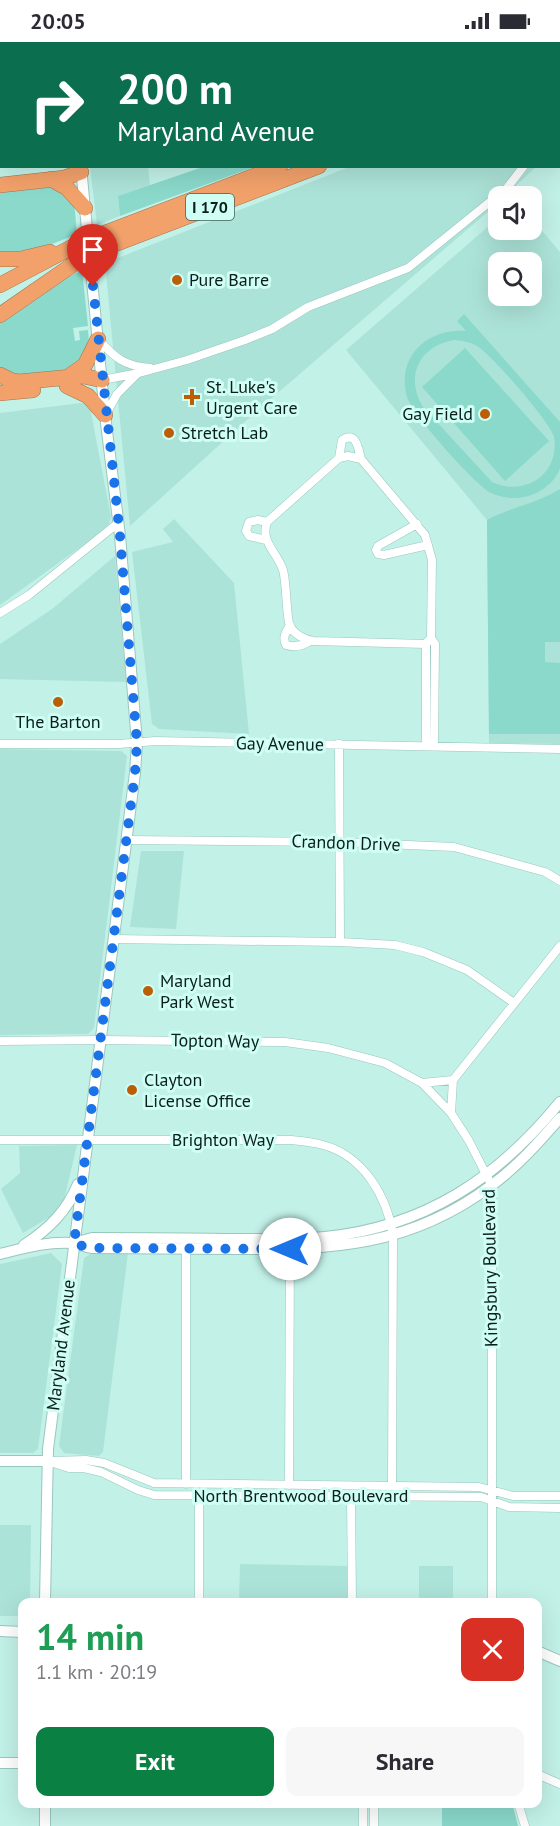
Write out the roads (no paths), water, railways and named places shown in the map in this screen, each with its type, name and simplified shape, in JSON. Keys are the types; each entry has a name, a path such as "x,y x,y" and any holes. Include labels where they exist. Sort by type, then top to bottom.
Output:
{"highway":[{"name":"I 170","path":"0,285 275,168"},
{"name":"I 170","path":"101,242 313,168"},
{"path":"0,176 50,172 64,178 81,169"},
{"path":"0,185 50,172"},
{"path":"50,172 85,208"},
{"name":"I 170","path":"0,302 77,253"},
{"path":"0,259 77,253"},
{"path":"0,315 77,253"},
{"path":"68,382 85,364 98,339"},
{"path":"0,375 18,382 68,382 87,396 105,415"},
{"path":"0,393 68,382 83,376 102,380"}],"main road":[{"name":"Maryland Avenue","path":"45,1598 47,1461 126,840 136,738 118,523 81,169"},
{"path":"0,1254 39,1245 74,1244 92,1248 185,1244 345,1246 393,1236 449,1212 532,1150 559,1108"},
{"path":"17,1250 58,1218 71,1200 83,1169"},
{"path":"290,1244 391,1223 439,1204 489,1180"},
{"name":"North Brentwood Boulevard","path":"0,1461 47,1461"},
{"path":"0,1632 18,1632"},
{"path":"542,1653 560,1661"},
{"path":"0,1763 18,1763"},
{"path":"45,1808 45,1826"}],"street":[{"path":"102,380 187,360 264,333 308,307 408,268 507,188 522,168"},
{"path":"98,339 111,354 123,362 155,369"},
{"path":"105,415 117,394 139,373"},
{"path":"339,458 342,440 347,437 356,440 361,459 425,535 432,560 429,641"},
{"path":"310,641 292,647 286,645 284,640 290,626 285,577 281,565 266,540 267,522 339,458 348,456 361,459"},
{"path":"266,540 249,536 246,531 249,522 258,520 267,522"},
{"path":"0,614 29,595 118,523"},
{"path":"417,524 378,546 376,550 378,554 384,555 428,545"},
{"path":"290,626 302,638 310,641 429,641 435,644 430,661 430,746"},
{"name":"Gay Avenue","path":"0,744 136,738 560,749"},
{"path":"339,744 340,942"},
{"name":"Crandon Drive","path":"126,840 339,842 454,847 544,872 560,881"},
{"path":"113,939 340,942 395,945 423,952 467,970 514,1003"},
{"path":"451,1113 453,1080 560,946"},
{"name":"Topton Way","path":"0,1041 285,1042 328,1048 385,1063 422,1083 451,1113"},
{"path":"422,1083 453,1080"},
{"name":"Kingsbury Boulevard","path":"451,1113 469,1141 489,1180 492,1598"},
{"name":"Brighton Way","path":"0,1140 291,1140 324,1145 351,1158 372,1180 386,1203 393,1236 392,1485"},
{"path":"185,1244 186,1484"},
{"path":"289,1485 290,1244"},
{"name":"North Brentwood Boulevard","path":"47,1461 86,1460 115,1467 150,1482 479,1486 513,1496 560,1496"},
{"name":"North Brentwood Boulevard","path":"47,1461 69,1468 84,1468 101,1472 150,1494 481,1497 509,1507 560,1508"},
{"path":"199,1598 200,1496"},
{"path":"351,1496 352,1598"},
{"path":"542,1776 560,1784"},
{"path":"363,1808 363,1826"},
{"path":"374,1808 374,1826"},
{"path":"520,1808 525,1826"}],"place":[{"name":"Pure Barre","path":"177,280"},
{"name":"St. Luke's Urgent Care","path":"192,397"},
{"name":"Gay Field","path":"485,414"},
{"name":"Stretch Lab","path":"169,433"},
{"name":"The Barton","path":"58,702"},
{"name":"Maryland Park West","path":"148,991"},
{"name":"Clayton License Office","path":"132,1090"}]}
